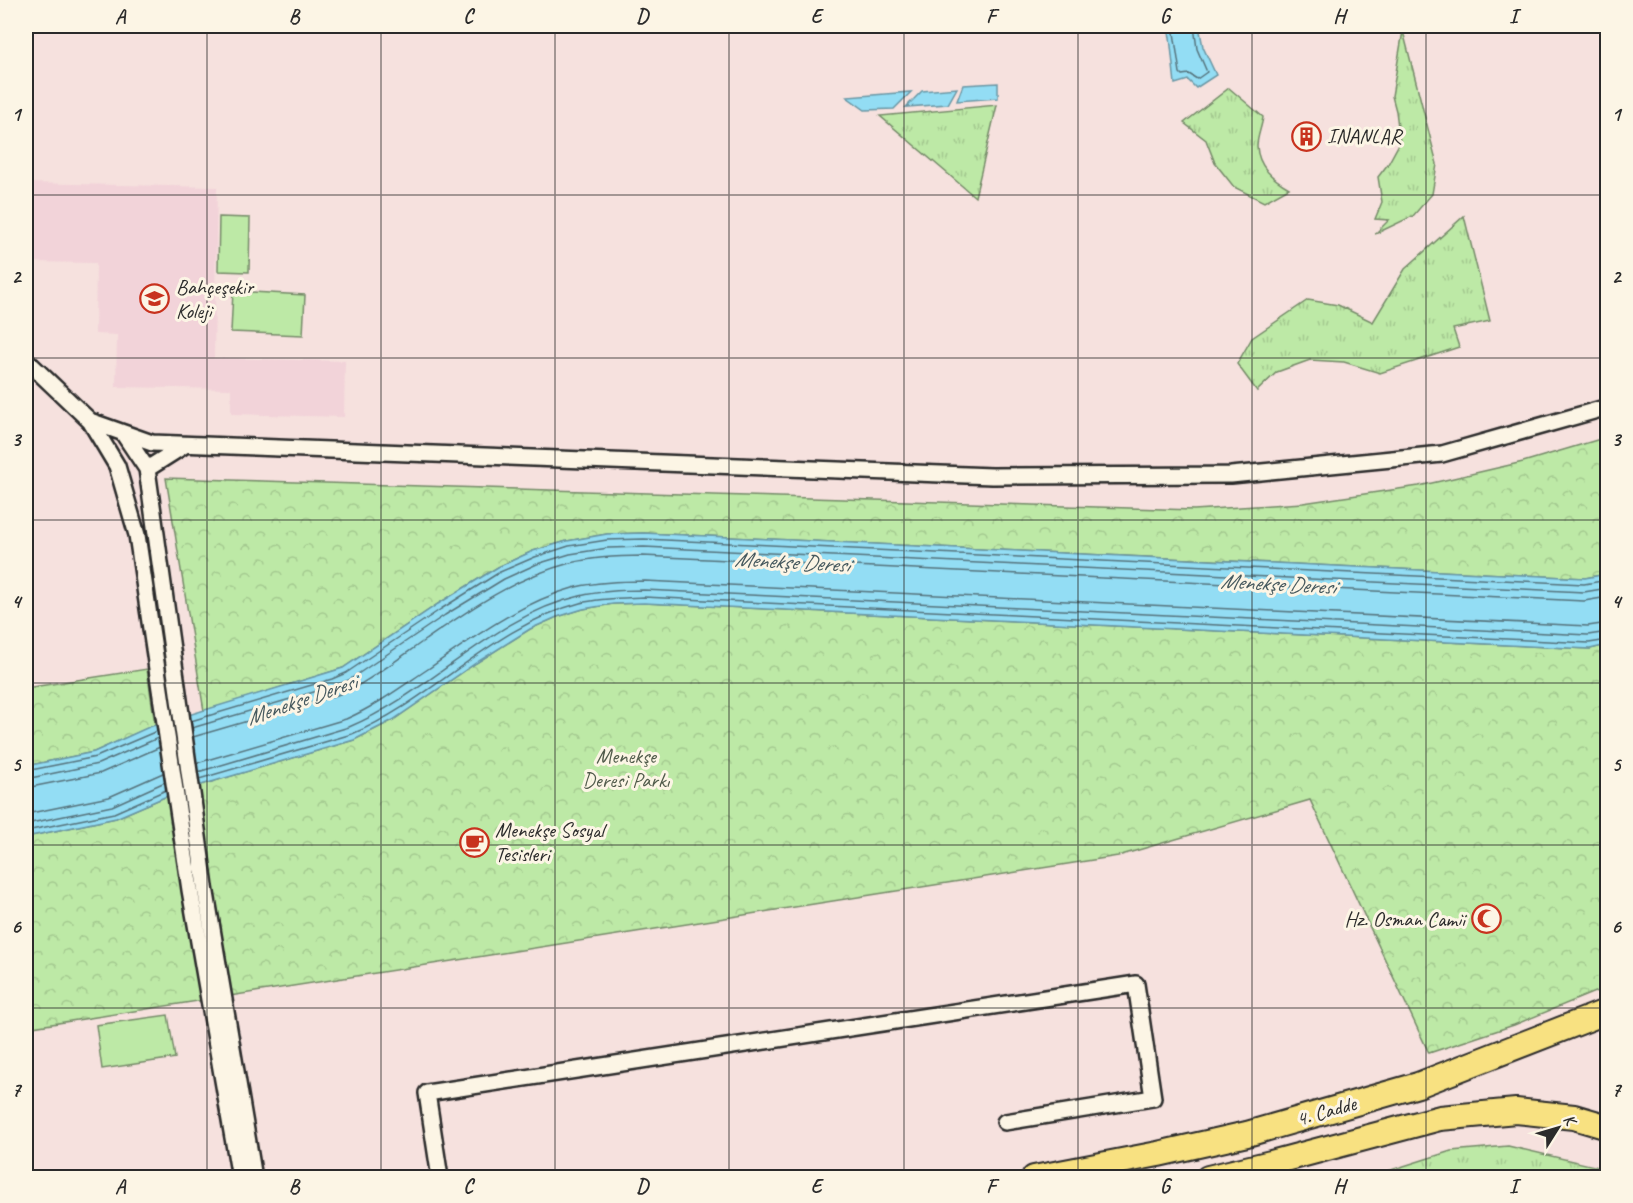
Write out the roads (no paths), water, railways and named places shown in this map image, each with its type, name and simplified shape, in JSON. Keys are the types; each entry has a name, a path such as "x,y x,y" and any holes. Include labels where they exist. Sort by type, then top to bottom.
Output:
{"main road":[{"name":"4. Cadde","path":"1034,1178 1247,1134 1418,1085 1608,1011"},
{"name":"4. Cadde","path":"1208,1178 1440,1118 1516,1111 1574,1117 1608,1126"}],"street":[{"path":"26,360 90,421 117,466 137,535 181,831 240,1178"},
{"path":"90,421 152,443 185,445 992,476 1231,475 1442,454 1608,407"},
{"path":"123,433 147,469 196,826 254,1178"},
{"path":"147,469 185,445"},
{"path":"440,1178 427,1093 1136,984 1153,1098 1005,1122"}],"water":[{"path":"1167,26 1199,26 1203,47 1216,75 1196,88 1188,80 1175,84"},
{"path":"998,83 998,98 957,101 963,85"},
{"path":"957,88 948,104 906,107 922,91"},
{"path":"911,92 894,109 865,110 847,97"},
{"name":"Menekşe Deresi","path":"643,533 1585,578 1607,574 1607,645 1590,649 644,603 613,604 583,609 530,629 393,720 354,740 174,793 116,818 26,837 26,766 94,752 149,727 343,668 498,567 533,551 567,541 607,534"}],"place":[{"name":"INANLAR","path":"1306,136"},
{"name":"Bahçeşekir Koleji","path":"155,299"},
{"name":"Menekşe Sosyal Tesisleri","path":"474,842"},
{"name":"Hz. Osman Camii","path":"1486,919"}],"park label":[{"name":"Menekşe Deresi Parkı","path":"626,768"}]}
